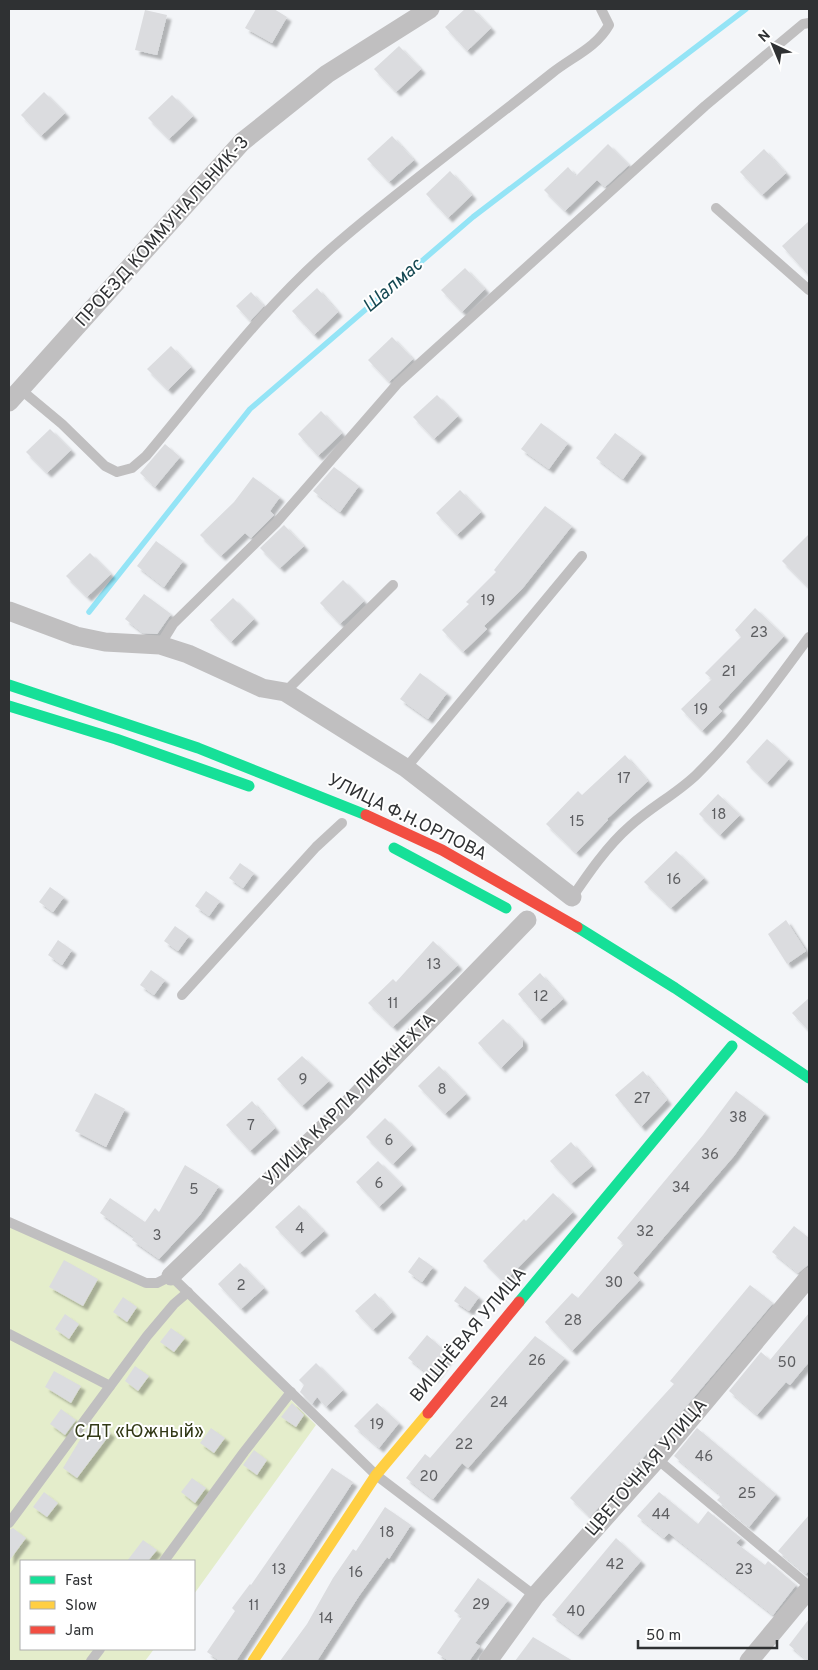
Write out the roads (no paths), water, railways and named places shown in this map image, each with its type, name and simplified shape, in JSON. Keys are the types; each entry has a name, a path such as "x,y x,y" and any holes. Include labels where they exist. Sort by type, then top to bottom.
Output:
{"street":[{"name":"ПРОЕЗД КОММУНАЛЬНИК-3","path":"15,396 242,142 327,74 430,9"},
{"path":"9,611 76,636 105,642 160,645 188,654 262,688 285,692 406,768 572,897"},
{"name":"УЛИЦА Ф.Н.ОРЛОВА","path":"9,685 114,717 247,765 346,806 441,849 536,904 557,921 735,1027 809,1078"},
{"path":"9,706 116,739 261,791"},
{"name":"УЛИЦА Ф.Н.ОРЛОВА","path":"383,843 424,863 530,922"},
{"path":"530,922 536,904"},
{"name":"УЛИЦА КАРЛА ЛИБКНЕХТА","path":"171,1276 343,1110 530,922"},
{"name":"ВИШНЁВАЯ УЛИЦА","path":"253,1661 376,1475 732,1046"},
{"name":"ЦВЕТОЧНАЯ УЛИЦА","path":"488,1661 535,1596 657,1459 809,1277"},
{"path":"749,1661 809,1587"}],"lane":[{"path":"15,396 62,424 105,466 117,472 132,468 146,456 297,280 341,240 554,72 601,38 609,25 603,9"},
{"path":"160,645 172,624 276,522 398,383 705,106 803,24 809,23"},
{"path":"716,208 809,290"},
{"path":"406,768 582,556"},
{"path":"285,692 393,585"},
{"path":"557,921 572,897 607,850 631,825 674,795 697,774 752,714 809,637"},
{"path":"182,995 316,847 342,823"},
{"path":"9,1222 146,1283 157,1282 171,1276 376,1475 535,1596"},
{"path":"9,1523 147,1336 174,1304 188,1292"},
{"path":"9,1334 110,1386"},
{"path":"165,1560 244,1452 291,1392"},
{"path":"657,1459 809,1587"},
{"path":"91,1661 99,1650"}],"waterway":[{"name":"Шалмас","path":"89,612 250,409 473,217 746,9"}],"park label":[{"name":"СДТ «Южный»","path":"139,1432"}]}
